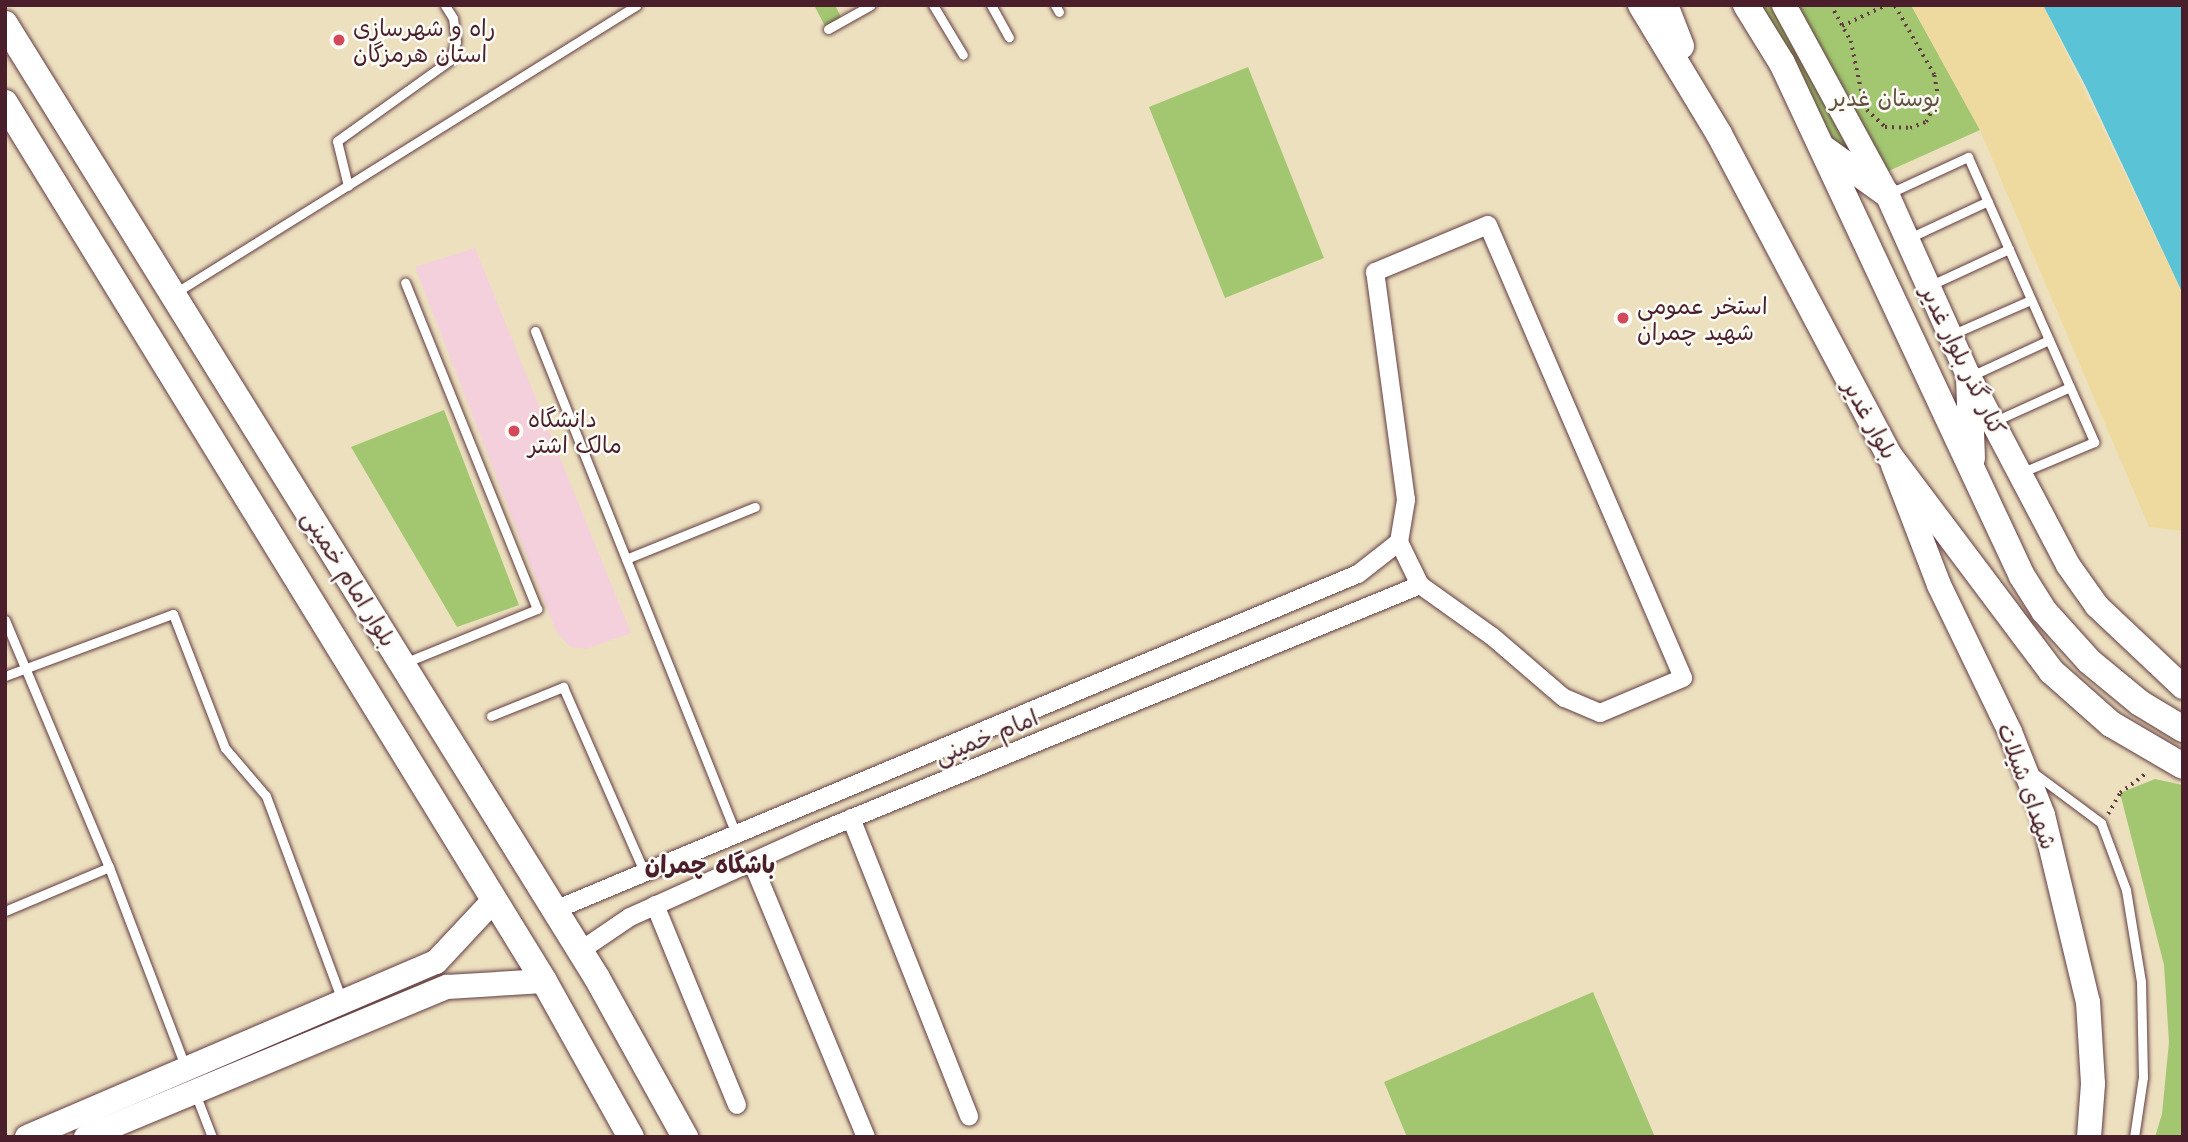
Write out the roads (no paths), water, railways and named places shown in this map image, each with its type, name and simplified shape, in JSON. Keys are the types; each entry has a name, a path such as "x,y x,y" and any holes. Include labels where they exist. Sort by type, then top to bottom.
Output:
{"main road":[{"name":"بلوار غدیر","path":"1642,5 1707,115 1889,455 2051,671 2110,724 2179,764"},
{"path":"1665,5 1707,115"},
{"path":"1744,5 1782,63 2022,576 2044,611 2109,680 2183,729"},
{"name":"بلوار امام خمینی","path":"5,24 555,910 685,1137"},
{"name":"بلوار امام خمینی","path":"5,103 544,981 631,1137"},
{"path":"1821,146 1886,194"},
{"path":"139,319 173,294"},
{"path":"1969,377 1972,470"}],"street":[{"name":"کنار گذر بلوار غدیر","path":"1784,5 1886,194 1969,377 2068,565 2097,606 2183,687"},
{"path":"1488,225 1682,678 1600,713 1564,698 1493,637 1420,585 1399,542 1406,500 1375,272 1488,225"},
{"name":"شهدای شیلات","path":"1889,455 1939,585 2026,769 2064,893 2088,1002 2093,1084 2089,1137"},
{"path":"555,910 923,759 1358,574 1399,542"},
{"name":"امام خمینی","path":"580,951 655,905 823,830 1420,585"},
{"path":"1267,612 1279,642"},
{"path":"1156,658 1169,687"},
{"path":"1042,708 1054,735"},
{"path":"923,759 934,785"},
{"path":"812,805 823,830"},
{"path":"851,818 969,1116"},
{"path":"752,862 866,1137"},
{"path":"669,864 683,893"},
{"path":"86,1137 195,1093 348,1015 436,962 493,901"},
{"path":"655,905 737,1105"},
{"path":"27,1137 186,1069 348,1015 447,987 544,981"},
{"path":"186,1069 195,1093"}],"lane":[{"path":"348,186 337,141 450,60 456,42 453,18 445,5"},
{"path":"173,294 637,5"},
{"path":"828,29 871,5"},
{"path":"933,5 963,55"},
{"path":"991,5 1009,37"},
{"path":"1886,194 1968,156 2094,442 2021,473"},
{"path":"1907,240 1988,201"},
{"path":"1928,286 2009,249"},
{"path":"403,664 537,609 405,283"},
{"path":"1950,335 2031,300"},
{"path":"535,331 737,836"},
{"path":"1969,377 2049,340"},
{"path":"1994,422 2070,387"},
{"path":"626,559 755,507"},
{"path":"5,676 24,666 173,614 225,748 266,796 348,1015"},
{"path":"5,620 109,867 186,1069"},
{"path":"491,716 563,687 645,874"},
{"path":"2026,769 2101,823 2126,890 2141,982 2143,1077 2134,1137"},
{"path":"5,911 109,867"},
{"path":"195,1093 212,1137"}],"water":[{"path":"2043,5 2183,5 2183,294 2086,87"}],"place":[{"name":"راه و شهرسازی استان هرمزگان","path":"339,40"},
{"name":"استخر عمومی شهید چمران","path":"1623,318"},
{"name":"دانشگاه مالک اشتر","path":"514,431"}],"district":[{"name":"باشگاه چمران","path":"710,864"}],"park label":[{"name":"بوستان غدیر","path":"1885,97"}]}
